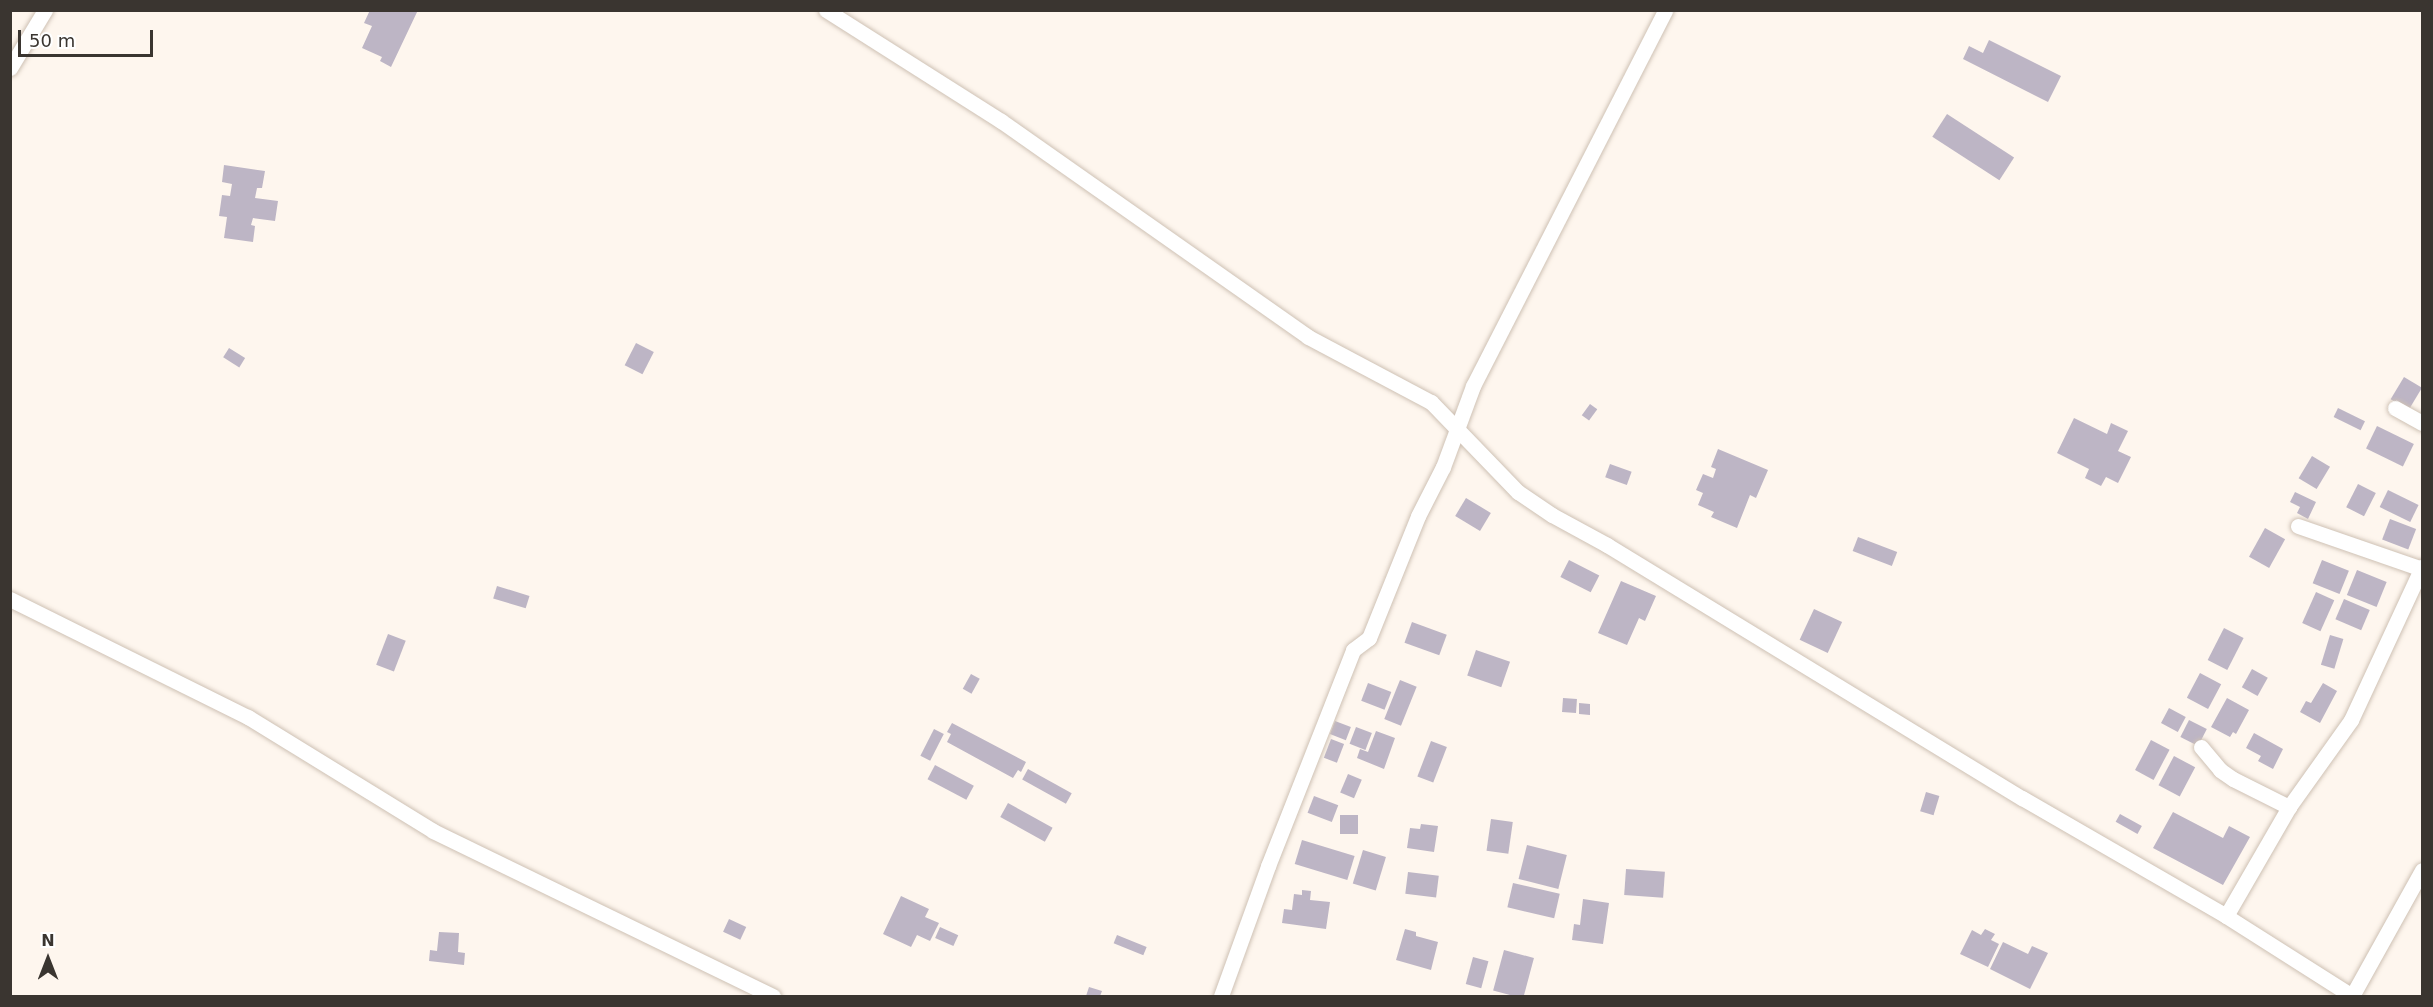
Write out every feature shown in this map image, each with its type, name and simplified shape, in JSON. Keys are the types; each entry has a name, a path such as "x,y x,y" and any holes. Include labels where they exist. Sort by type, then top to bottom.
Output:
{"street":[{"path":"10,68 45,10"},
{"path":"826,10 1001,121 1308,337 1431,402 1518,492 1552,515 1607,545 2022,798 2226,916 2352,996 2422,870"},
{"path":"1221,996 1268,866 1353,650 1369,638 1418,516 1443,467 1478,375 1665,10"},
{"path":"2395,408 2422,423"},
{"path":"2226,916 2289,807 2351,720 2422,568 2298,526"},
{"path":"10,599 249,717 433,831 773,996"},
{"path":"2201,747 2220,770 2233,779 2289,807"}],"building":[{"path":"370,10 418,10 391,67 380,61 382,57 362,48 372,26 364,23"},
{"path":"1989,40 2061,76 2048,102 1963,59 1969,46 1983,53"},
{"path":"1947,114 2014,158 1999,180 1932,137"},
{"path":"224,165 265,171 262,188 257,188 255,198 278,201 275,221 253,218 251,225 255,226 253,242 224,238 227,217 219,216 222,195 230,196 232,184 222,182"},
{"path":"636,343 654,352 642,374 625,365"},
{"path":"229,348 245,358 239,367 223,357"},
{"path":"2404,377 2422,388 2409,410 2391,399"},
{"path":"1590,404 1597,409 1589,421 1582,415"},
{"path":"2338,408 2365,421 2361,430 2334,417"},
{"path":"2074,418 2107,434 2111,423 2128,431 2118,451 2131,457 2118,483 2106,477 2101,486 2085,478 2089,469 2057,453"},
{"path":"2377,426 2414,444 2403,466 2366,448"},
{"path":"1718,449 1768,470 1756,498 1750,495 1737,528 1711,517 1714,512 1698,505 1703,493 1696,490 1703,474 1713,478 1716,469 1711,467"},
{"path":"2312,456 2330,467 2317,489 2299,478"},
{"path":"1610,464 1632,472 1627,485 1605,477"},
{"path":"2358,484 2376,493 2364,516 2346,507"},
{"path":"2388,490 2419,505 2410,522 2380,507"},
{"path":"2295,492 2316,502 2308,519 2297,513 2300,507 2290,502"},
{"path":"1466,498 1491,513 1480,531 1455,516"},
{"path":"2390,519 2416,529 2408,550 2382,540"},
{"path":"2265,528 2285,539 2269,568 2249,557"},
{"path":"1858,537 1897,552 1892,566 1853,551"},
{"path":"1569,560 1599,575 1591,592 1560,577"},
{"path":"2322,560 2349,571 2340,594 2313,583"},
{"path":"2357,570 2387,582 2377,607 2347,595"},
{"path":"1621,581 1656,596 1645,621 1639,618 1627,645 1598,633"},
{"path":"497,586 530,596 526,608 493,598"},
{"path":"2316,592 2334,600 2320,631 2302,623"},
{"path":"2344,599 2370,610 2361,630 2335,619"},
{"path":"1814,609 1842,622 1828,653 1800,640"},
{"path":"1412,622 1447,635 1439,655 1404,643"},
{"path":"2224,628 2244,638 2227,670 2208,660"},
{"path":"388,634 406,641 394,672 376,665"},
{"path":"2330,635 2343,639 2334,669 2321,665"},
{"path":"1476,650 1510,662 1501,687 1467,676"},
{"path":"2252,669 2268,678 2258,696 2242,687"},
{"path":"2200,673 2221,684 2208,709 2187,698"},
{"path":"971,674 980,679 972,694 963,689"},
{"path":"1400,680 1417,687 1401,726 1384,719"},
{"path":"1368,683 1391,692 1385,710 1361,701"},
{"path":"2323,683 2337,691 2320,723 2300,712 2306,701 2311,703"},
{"path":"1563,698 1577,699 1576,713 1562,712"},
{"path":"2227,698 2249,710 2236,734 2233,732 2230,737 2211,727"},
{"path":"1579,703 1590,704 1590,715 1579,714"},
{"path":"2169,708 2186,717 2178,732 2161,723"},
{"path":"2189,720 2207,729 2198,746 2180,737"},
{"path":"1335,721 1351,727 1346,740 1330,734"},
{"path":"952,723 1026,762 1021,772 1018,770 1013,778 947,742 951,734 947,732"},
{"path":"1356,727 1372,733 1365,750 1350,744"},
{"path":"934,729 944,734 930,761 920,756"},
{"path":"1376,731 1395,738 1384,769 1357,758 1360,749 1368,752"},
{"path":"2254,733 2283,749 2273,769 2258,761 2261,756 2246,748"},
{"path":"1331,739 1344,744 1337,763 1324,758"},
{"path":"2151,740 2170,750 2154,780 2135,770"},
{"path":"1431,741 1447,747 1433,783 1417,776"},
{"path":"2174,756 2195,767 2180,796 2159,785"},
{"path":"935,765 974,786 966,800 927,779"},
{"path":"1028,769 1072,793 1066,804 1022,779"},
{"path":"1348,774 1362,780 1354,798 1340,792"},
{"path":"1926,792 1939,796 1934,815 1920,811"},
{"path":"1314,796 1338,805 1332,822 1308,813"},
{"path":"1008,803 1053,828 1045,842 1000,817"},
{"path":"2173,812 2223,838 2229,826 2250,837 2223,885 2153,848"},
{"path":"2120,814 2142,826 2138,834 2116,822"},
{"path":"1340,815 1358,815 1358,834 1340,834"},
{"path":"1491,819 1513,822 1508,854 1487,851"},
{"path":"1421,824 1438,826 1434,852 1407,848 1410,828 1420,829"},
{"path":"1302,840 1355,856 1347,880 1295,864"},
{"path":"1527,845 1567,855 1558,889 1519,879"},
{"path":"1363,850 1386,857 1376,890 1353,883"},
{"path":"1626,869 1665,872 1663,898 1624,895"},
{"path":"1408,872 1439,876 1436,898 1405,894"},
{"path":"1513,883 1560,894 1554,918 1507,907"},
{"path":"1302,890 1311,891 1310,900 1330,902 1326,929 1282,923 1284,909 1292,910 1294,894 1302,895"},
{"path":"901,896 929,909 925,917 939,923 930,941 917,935 911,947 883,934"},
{"path":"1583,899 1609,903 1603,944 1572,940 1574,924 1580,925"},
{"path":"729,919 746,927 740,940 723,932"},
{"path":"940,927 958,935 953,946 935,938"},
{"path":"1405,929 1416,932 1416,936 1438,942 1431,970 1396,960"},
{"path":"1985,929 1995,934 1991,940 1999,944 1988,967 1960,954 1972,930 1981,935"},
{"path":"439,932 459,933 458,952 465,953 464,965 429,961 430,950 437,951"},
{"path":"1117,935 1147,947 1143,955 1114,943"},
{"path":"2003,942 2028,954 2032,946 2048,953 2030,989 1990,969"},
{"path":"1504,950 1534,958 1524,996 1513,996 1493,991"},
{"path":"1473,957 1488,961 1481,988 1466,984"},
{"path":"1089,987 1102,991 1100,996 1086,996"}]}
